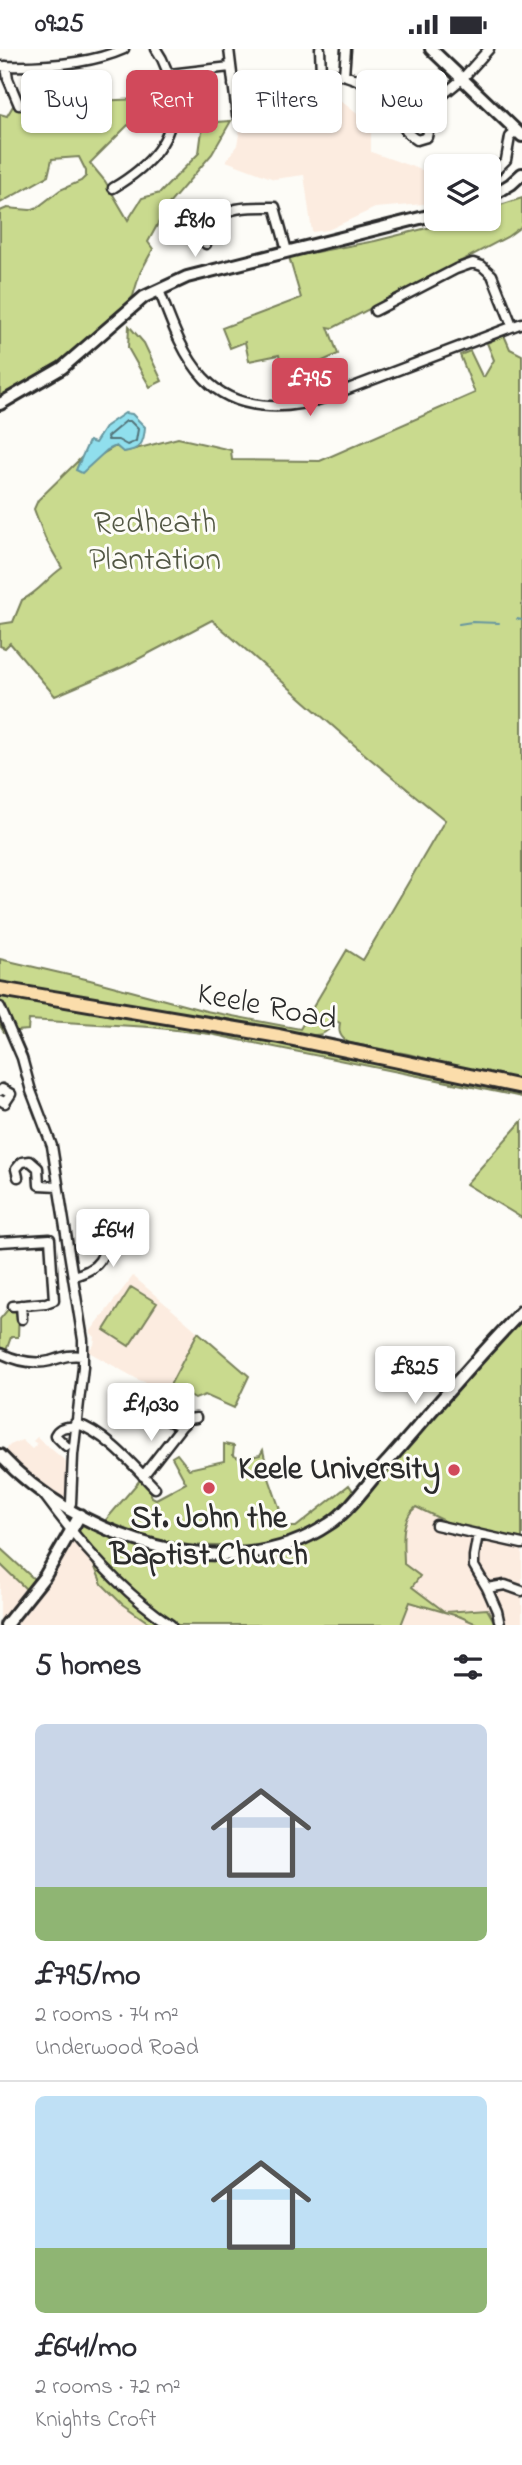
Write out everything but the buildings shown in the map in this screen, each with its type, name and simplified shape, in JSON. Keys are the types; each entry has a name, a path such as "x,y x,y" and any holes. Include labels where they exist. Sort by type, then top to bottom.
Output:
{"main road":[{"name":"Keele Road","path":"0,989 265,1034 522,1087"}],"street":[{"path":"19,105 3,66 83,60 124,49"},
{"path":"156,49 168,70"},
{"path":"229,49 232,79"},
{"path":"320,49 321,70"},
{"path":"346,49 344,75 356,80"},
{"path":"431,49 519,133 510,137 506,160 501,165"},
{"path":"447,91 489,49"},
{"path":"204,70 230,67"},
{"path":"113,189 151,160 168,133"},
{"path":"406,133 417,140 427,137 428,133"},
{"path":"501,190 522,174"},
{"path":"206,244 207,233 216,219 228,210 239,207 275,207 286,251"},
{"path":"0,404 62,369 134,305 187,277 424,217"},
{"path":"380,311 456,269 473,263 482,266 492,275 512,325"},
{"path":"159,290 176,335 204,378 221,391 244,402 270,407 303,404 327,397 522,323"},
{"path":"0,1007 22,1058 52,1146 83,1340 71,1503 68,1510"},
{"path":"0,1091 2,1089 11,1094 5,1103 0,1100"},
{"path":"18,1177 16,1169 22,1161 30,1161 38,1168 39,1185 58,1186"},
{"path":"74,1276 89,1272 99,1264 110,1225"},
{"path":"0,1242 50,1239 54,1300 17,1305 22,1319"},
{"path":"0,1455 68,1510 116,1533 147,1544 198,1553 252,1554 291,1544 331,1524 522,1311"},
{"path":"0,1353 10,1358 39,1363 72,1354 83,1356"},
{"path":"151,1412 181,1427"},
{"path":"148,1472 181,1427 192,1417 196,1419"},
{"path":"66,1446 52,1434 63,1427 85,1426 148,1472 155,1488"},
{"path":"41,1490 70,1532 125,1587 171,1625"},
{"path":"6,1625 45,1576 80,1515"},
{"path":"436,1525 522,1544"},
{"path":"478,1534 474,1566 488,1588 500,1625"},
{"path":"488,1588 505,1585 522,1591"}],"shaded area":[{"path":"342,102 356,113 356,133 371,133 371,152 424,171 424,204 375,208 328,230 312,232 304,175 274,179 226,161 237,145 239,133 342,133"},
{"path":"133,1276 198,1332 167,1391 139,1380 87,1351 94,1345 95,1337 90,1332"},
{"name":"Keele University","path":"522,1318 522,1625 11,1625 48,1582 81,1529 227,1562 336,1526"},
{"path":"37,1437 68,1463 68,1496 64,1502 39,1485 3,1453 10,1445 22,1440 32,1449 37,1444 33,1441"},
{"path":"0,1564 28,1591 1,1624 0,1624"}],"green space":[{"path":"112,100 126,100 126,127 90,163 105,181 128,220 142,198 160,193 199,153 202,133 218,133 218,122 231,121 212,154 168,205 148,242 153,249 140,273 133,296 121,311 60,364 0,398 0,211 7,208 30,210 38,207 60,190 81,181 86,176 86,171 79,157 52,159 48,176 0,203 0,114 7,116 13,106 21,106 21,133 112,133"},
{"path":"522,198 522,226 507,237 333,328 328,327 338,354 301,371 283,374 279,355 249,361 245,342 230,348 222,328 301,298 289,257 424,229 424,231 501,231 501,205"},
{"path":"129,326 144,343 162,381 150,387 128,348"},
{"name":"Redheath Plantation","path":"504,335 510,349 522,355 522,1083 408,1054 349,1043 342,1036 340,1023 336,1021 320,1035 298,1034 0,985 0,959 206,1011 300,1029 347,950 363,960 445,820 368,757 212,620 125,666 55,696 10,643 5,648 0,646 0,624 13,622 22,600 62,568 45,538 34,509 38,500 80,459 77,469 116,446 124,452 178,438 231,450 232,460 320,461 475,393 460,355 470,351 484,377 494,360 487,343"},
{"path":"0,992 206,1026 522,1091 522,1097 210,1034 150,1027 29,1020 28,1030 4,1032 0,1026"},
{"path":"522,1121 522,1218 466,1184"},
{"path":"131,1287 157,1303 129,1346 104,1330"},
{"path":"9,1308 19,1310 18,1337 11,1337 6,1351 0,1349 0,1319"},
{"name":"Keele University","path":"522,1318 522,1541 455,1526 416,1507 407,1519 404,1534 404,1564 420,1576 412,1587 445,1612 487,1609 496,1625 479,1625 410,1602 401,1625 152,1625 122,1604 102,1584 87,1549 70,1532 80,1515 147,1544 239,1555 252,1547 179,1545 140,1536 104,1522 140,1480 156,1499 186,1483 172,1457 177,1454 189,1469 224,1461 224,1444 234,1446 233,1455 240,1459 260,1455 263,1450 269,1478 286,1527 296,1527 349,1485 359,1500 463,1380"},
{"path":"198,1332 249,1376 234,1408 205,1395 195,1399 170,1385"},
{"path":"0,1548 35,1580 28,1591 0,1564"}],"water":[{"path":"125,413 132,414 145,427 140,445 123,452 116,446 107,450 82,473 76,470 89,441 95,443 106,426"}],"waterway":[{"path":"517,619 522,620"},
{"path":"459,624 499,623"}],"place":[{"name":"Keele University","path":"454,1470"},
{"name":"St. John the Baptist Church","path":"209,1488"}]}
